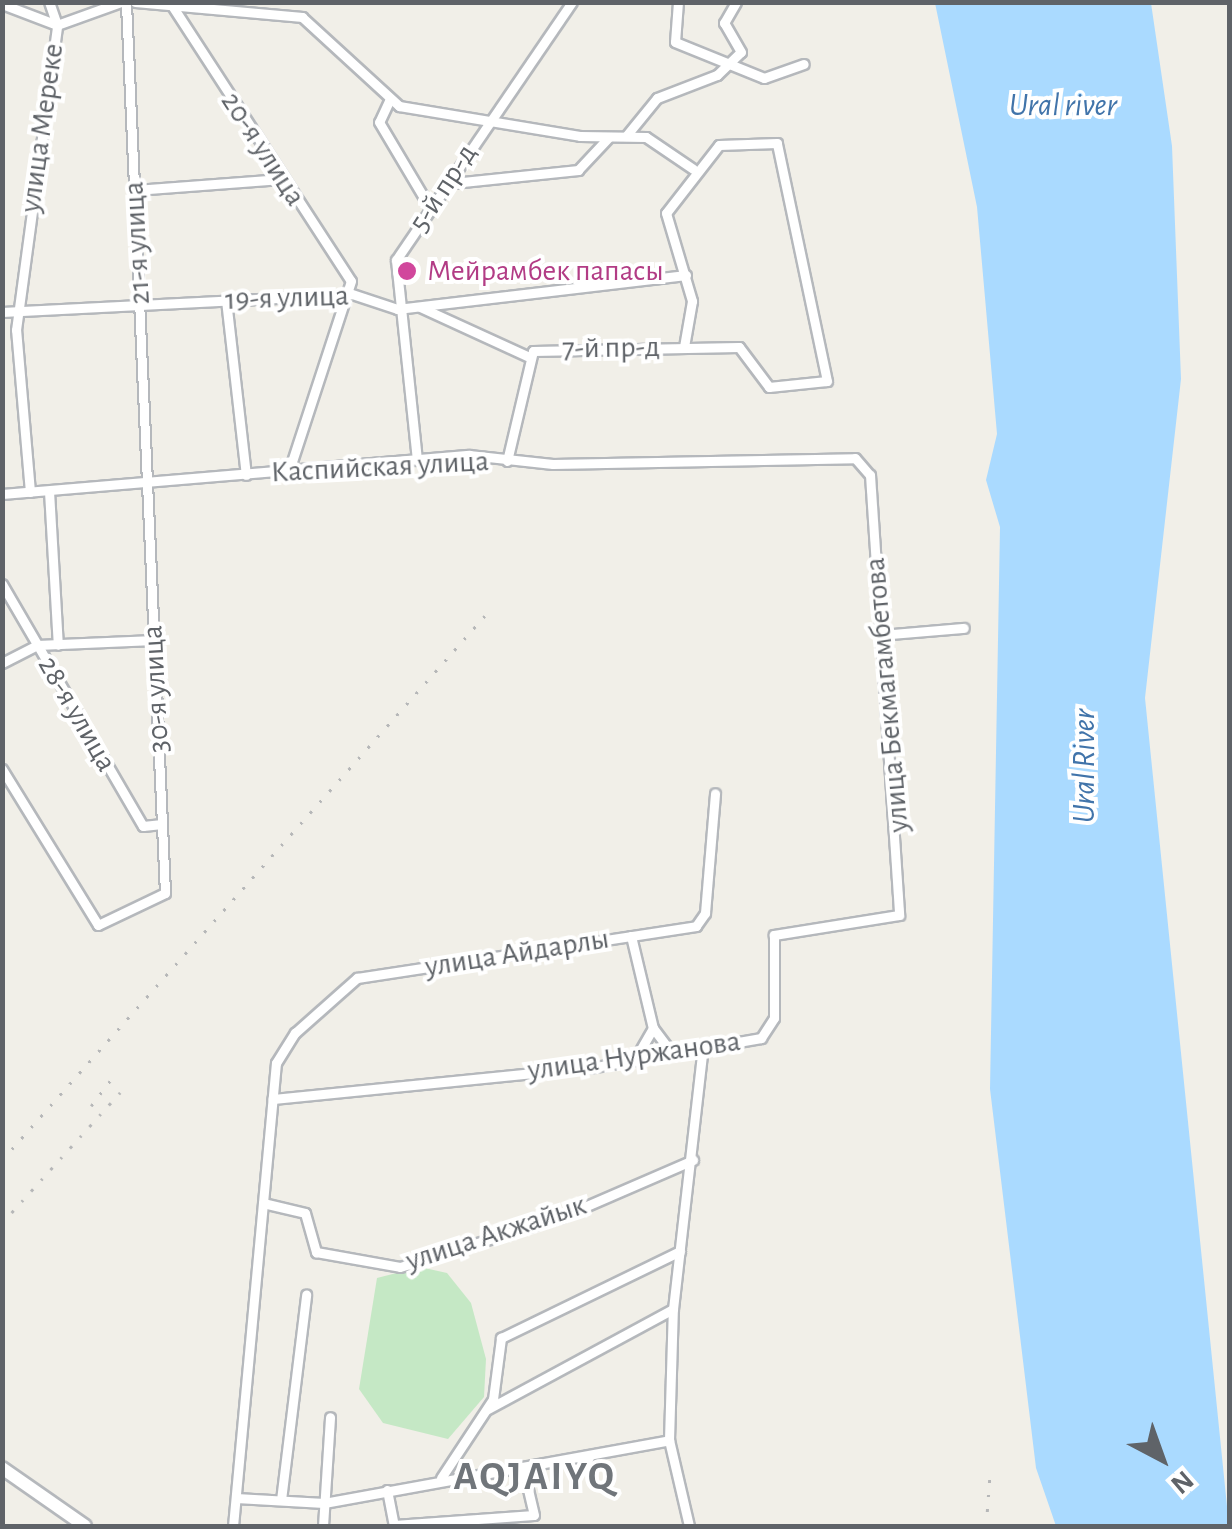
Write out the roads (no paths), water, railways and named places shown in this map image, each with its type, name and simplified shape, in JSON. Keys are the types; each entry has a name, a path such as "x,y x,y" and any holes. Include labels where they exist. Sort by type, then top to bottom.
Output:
{"main road":[{"path":"2,1468 85,1526"}],"street":[{"name":"улица Мереке","path":"30,492 18,312 56,25 49,2"},
{"path":"2,4 56,25 124,2"},
{"name":"21-я улица","path":"124,2 147,484"},
{"path":"135,2 260,8 320,27 389,101 484,120 659,142 693,169"},
{"name":"5-й пр-д","path":"417,460 397,309 396,260 430,208 453,183 484,120 572,2"},
{"path":"678,2 675,42 764,78 804,64"},
{"path":"626,136 657,98 730,63 742,44 724,23 736,2"},
{"name":"20-я улица","path":"171,4 352,294"},
{"path":"389,101 379,122 430,208"},
{"path":"453,183 578,170 609,137"},
{"path":"728,141 781,147 830,376 769,387 748,351 684,347 686,275 664,220 693,169 728,141"},
{"path":"135,190 282,180"},
{"name":"19-я улица","path":"2,312 352,294 397,309 686,275"},
{"path":"289,471 352,294"},
{"path":"226,300 246,475"},
{"path":"416,306 526,356"},
{"name":"7-й пр-д","path":"506,460 526,356 684,347"},
{"name":"Каспийская улица","path":"2,494 417,460 856,458 870,474"},
{"name":"улица Бекмагамбетова","path":"870,474 899,915"},
{"name":"30-я улица","path":"2,769 98,925 165,893 147,484"},
{"path":"49,491 58,645"},
{"name":"28-я улица","path":"2,584 143,826 162,824"},
{"path":"880,635 964,628"},
{"path":"2,663 37,645 154,640"},
{"name":"улица Айдарлы","path":"234,1526 276,1063 295,1033 357,978 696,926 705,912 715,793"},
{"name":"улица Нуржанова","path":"273,1099 635,1058 703,1047 771,1029 774,935 899,915"},
{"path":"630,936 653,1028 670,1052"},
{"path":"635,1058 653,1028"},
{"path":"689,1526 669,1440 673,1309 703,1047"},
{"name":"улица Акжайык","path":"264,1203 305,1213 316,1252 400,1268 561,1217 693,1160"},
{"path":"441,1478 487,1410 502,1338 680,1251"},
{"path":"281,1500 306,1295"},
{"path":"487,1410 673,1309"},
{"path":"323,1526 330,1417"},
{"path":"236,1498 324,1503 441,1478 523,1468 669,1440"},
{"path":"523,1468 538,1526"},
{"path":"387,1490 394,1526 534,1514"}],"water":[{"name":"Ural river","path":"935,3 1151,3 1172,146 1181,379 1145,698 1229,1526 1056,1526 1036,1468 990,1089 1000,527 986,480 997,434 977,207"}],"railway":[{"path":"2,1160 490,610"},
{"path":"91,1106 115,1074"},
{"path":"2,1223 126,1086"},
{"path":"986,1526 990,1471"}],"place":[{"name":"Мейрамбек папасы","path":"407,271"}],"district":[{"name":"AQJAIYQ","path":"535,1477"}],"water label":[{"name":"Ural River","path":"1084,766"}]}
